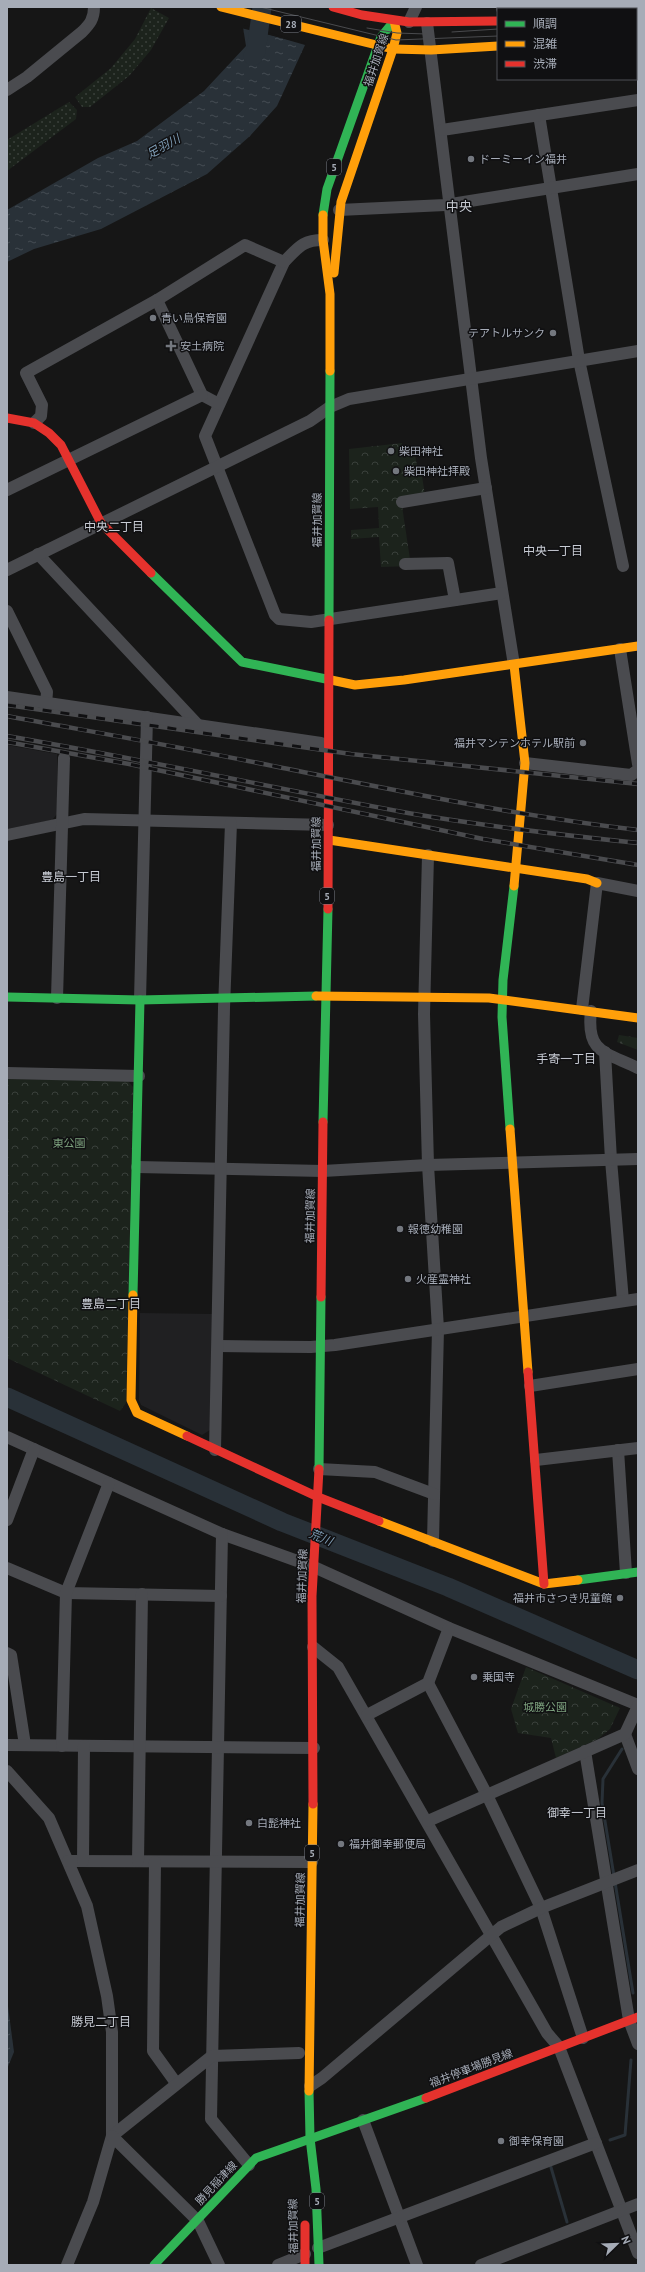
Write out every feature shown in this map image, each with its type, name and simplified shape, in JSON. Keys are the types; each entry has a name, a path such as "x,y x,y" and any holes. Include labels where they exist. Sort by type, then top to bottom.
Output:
{"main road":[{"name":"28","path":"221,7 393,49"},
{"path":"333,7 394,21 428,23 497,21"},
{"name":"福井加賀線","path":"305,2184 310,2138 314,1748 314,1563 319,1469 329,840 330,678 328,620 330,294 323,240 323,205 327,189 378,45 384,31 394,21"},
{"name":"福井加賀線","path":"330,294 336,258 339,210 349,174 393,49 397,33 394,21"},
{"path":"393,49 431,50 497,46"},
{"path":"7,418 34,423 49,433 61,445 101,523 236,658 242,662 330,678 355,685 514,665 638,646"},
{"path":"514,665 525,763 516,868 502,998 544,1584"},
{"path":"329,840 587,879 597,883"},
{"path":"7,997 140,1000 326,996 502,998 638,1018"},
{"path":"140,1000 130,1400 137,1413 318,1497 544,1584 632,1573"},
{"name":"福井停車場勝見線","path":"310,2138 363,2120 634,2018"},
{"name":"福井加賀線","path":"310,2138 316,2189 319,2265"},
{"name":"勝見稲津線","path":"154,2265 256,2158 310,2138"},
{"name":"福井加賀線","path":"305,2215 305,2260"}],"street":[{"path":"7,90 27,77 82,32 90,24 94,16 94,7"},
{"path":"410,22 416,7"},
{"path":"428,23 452,204 471,377 486,488 514,665"},
{"path":"442,130 638,100"},
{"path":"539,115 579,360 623,566"},
{"path":"339,210 452,204 638,174"},
{"path":"323,240 310,240 301,244 284,262 205,436 277,618 311,622 502,593"},
{"path":"34,423 41,416 42,405 26,373 157,300 245,245 284,262"},
{"path":"157,300 202,395 219,404"},
{"path":"7,570 310,421 330,407 349,398 638,351"},
{"path":"7,490 202,395"},
{"path":"402,502 486,488"},
{"path":"38,554 199,726"},
{"path":"405,564 448,563 455,600"},
{"path":"7,611 47,692 46,704"},
{"path":"620,649 638,764"},
{"path":"7,697 46,704 147,717 199,726 321,743"},
{"path":"140,1000 146,821 147,717"},
{"path":"57,998 64,758"},
{"path":"525,763 631,775 638,770"},
{"path":"7,835 84,819 328,825"},
{"path":"215,1450 222,1169 224,999 231,823"},
{"path":"428,855 424,996 428,1165 438,1328 433,1541"},
{"path":"638,891 597,883 587,1010 590,1035 597,1046 605,1052 638,1068"},
{"path":"605,1052 611,1160 624,1301"},
{"path":"7,1073 139,1076"},
{"path":"137,1167 323,1171 428,1165 638,1159"},
{"path":"218,1346 320,1346 638,1299"},
{"path":"530,1386 638,1369"},
{"path":"7,1437 222,1534 314,1563 449,1628 638,1706 625,1734 428,1821"},
{"path":"536,1460 638,1448"},
{"path":"7,1520 34,1449"},
{"path":"618,1450 632,1573"},
{"path":"319,1469 375,1472 434,1494"},
{"path":"62,1746 66,1593 108,1483"},
{"path":"222,1534 211,2119 249,2165"},
{"path":"7,1568 66,1593 221,1596"},
{"path":"138,1862 142,1594"},
{"path":"366,1715 428,1683 449,1628"},
{"path":"313,1647 338,1667 428,1821 548,2033 559,2047 638,2253"},
{"path":"7,1653 11,1655 25,1745"},
{"path":"428,1683 487,1795 541,1908 583,2038"},
{"path":"625,1734 638,1769"},
{"path":"7,1745 314,1748"},
{"path":"84,1746 84,1861"},
{"path":"585,1751 638,2044"},
{"path":"7,1771 49,1818 87,1906 107,1996 112,2032 112,2136 92,2202 67,2265"},
{"path":"68,1861 312,1862"},
{"path":"155,1862 153,2051 176,2083"},
{"path":"310,2086 322,2078 501,1927 541,1908 638,1870"},
{"path":"112,2136 176,2083 212,2056 298,2053"},
{"path":"363,2120 417,2265"},
{"path":"112,2136 198,2220 218,2265"},
{"path":"318,2248 596,2143"},
{"path":"482,2265 638,2204"},
{"path":"278,2265 305,2260"}],"shaded area":[{"path":"7,745 57,754 57,814 52,820 7,829"},
{"path":"140,1313 213,1314 210,1430 202,1435 141,1405 139,1400"}],"green space":[{"path":"151,8 169,18 151,50 129,76 90,107 82,107 75,97 111,68 135,39"},
{"path":"69,102 77,110 76,119 7,171 7,140"},
{"path":"402,443 404,455 415,455 419,476 422,476 426,502 402,506 411,566 381,567 379,537 351,539 351,530 379,528 378,507 350,509 349,449"},
{"path":"619,1035 638,1038 638,1050 617,1042"},
{"name":"東公園","path":"7,1079 128,1081 133,1087 126,1403 120,1411 7,1358"},
{"name":"城勝公園","path":"526,1667 620,1708 610,1729 598,1739 556,1758 551,1738 518,1733 511,1709"}],"water":[{"path":"243,27 305,45 277,106 250,136 207,174 101,229 34,249 7,262 7,210 98,158 137,141 204,91 246,46"},
{"path":"7,1999 14,2052 7,2069"}],"pier":[{"path":"244,25 305,43 307,44 241,28"}],"waterway":[{"name":"足羽川","path":"253,56 256,51 262,7"},
{"name":"荒川","path":"7,1397 282,1522 448,1587 638,1670"},
{"path":"614,1876 602,1803 603,1779 622,1749"},
{"path":"615,1882 633,1993"},
{"path":"610,2140 625,2135 631,2060"},
{"path":"550,2164 567,2222"}],"tram line":[{"path":"260,7 396,40 497,36"},
{"path":"367,28 397,33 426,34"},
{"path":"452,32 497,29"}],"railway":[{"path":"7,705 351,754 638,784"},
{"path":"7,716 214,754 459,802 548,818 638,830"},
{"path":"7,736 408,813 523,830 638,843"},
{"path":"7,742 129,764 483,839 638,865"}],"traffic: fast":[{"path":"323,215 327,189 381,37 394,21"},
{"path":"329,620 330,371"},
{"path":"151,573 242,662 331,680"},
{"path":"510,1129 502,1017 503,980 514,886"},
{"path":"323,1122 328,909"},
{"path":"7,997 140,1000 316,996"},
{"path":"133,1295 140,1000"},
{"path":"319,1469 321,1297"},
{"path":"578,1580 638,1572"},
{"path":"309,2091 310,2138 316,2189 319,2265"},
{"path":"154,2265 256,2158 426,2098"}],"traffic: slow":[{"path":"221,7 393,49 431,50 497,46"},
{"path":"334,273 341,202 393,49 397,33 394,21"},
{"path":"323,215 323,240 330,294 330,371"},
{"path":"331,680 355,685 404,680 638,646"},
{"path":"514,665 525,763 514,886"},
{"path":"329,840 587,879 597,883"},
{"path":"316,996 489,998 638,1018"},
{"path":"510,1129 528,1372"},
{"path":"133,1295 131,1400 137,1413 187,1436"},
{"path":"379,1521 544,1584 578,1580"},
{"path":"309,2091 313,1804"}],"traffic: jam":[{"path":"333,7 362,15 409,22 497,21"},
{"path":"7,418 34,423 49,433 61,445 101,523 151,573"},
{"path":"328,909 329,620"},
{"path":"321,1297 323,1122"},
{"path":"528,1372 544,1584"},
{"path":"187,1436 318,1497 379,1521"},
{"path":"313,1804 312,1596 319,1469"},
{"path":"426,2098 638,2017"},
{"path":"305,2225 305,2265"}],"place":[{"name":"ドーミーイン福井","path":"471,159"},
{"name":"青い鳥保育園","path":"153,318"},
{"name":"テアトルサンク","path":"553,333"},
{"name":"安土病院","path":"171,346"},
{"name":"柴田神社","path":"391,451"},
{"name":"柴田神社拝殿","path":"396,471"},
{"name":"福井マンテンホテル駅前","path":"583,743"},
{"name":"報徳幼稚園","path":"400,1229"},
{"name":"火産霊神社","path":"408,1279"},
{"name":"福井市さつき児童館","path":"620,1598"},
{"name":"乗国寺","path":"474,1677"},
{"name":"白髭神社","path":"249,1823"},
{"name":"福井御幸郵便局","path":"341,1844"},
{"name":"御幸保育園","path":"501,2141"}],"district":[{"name":"中央","path":"459,206"},
{"name":"中央二丁目","path":"114,526"},
{"name":"中央一丁目","path":"553,550"},
{"name":"豊島一丁目","path":"71,876"},
{"name":"手寄一丁目","path":"566,1058"},
{"name":"豊島二丁目","path":"111,1303"},
{"name":"御幸一丁目","path":"577,1812"},
{"name":"勝見二丁目","path":"101,2021"}]}
